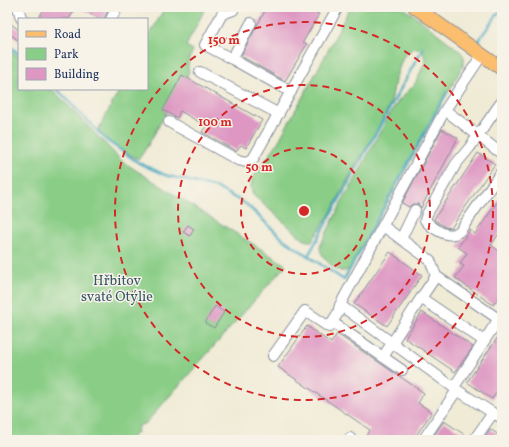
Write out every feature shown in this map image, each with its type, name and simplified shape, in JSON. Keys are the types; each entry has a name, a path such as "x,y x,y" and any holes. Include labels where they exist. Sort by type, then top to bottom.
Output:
{"main road":[{"path":"415,7 502,70"}],"lane":[{"path":"18,7 21,18"},
{"path":"112,18 118,7"},
{"path":"169,122 238,160 246,162 253,160 338,7"},
{"path":"235,8 222,14 205,45 291,92"},
{"path":"232,59 251,23"},
{"path":"273,356 305,311 328,327 332,322 444,110 482,55"},
{"path":"200,72 278,114"},
{"path":"500,104 456,164 425,220 437,230 448,234 454,234 460,231 502,171"},
{"path":"444,110 502,154"},
{"path":"401,239 415,210"},
{"path":"383,226 430,260 436,276 501,320 496,323 484,341 423,440"},
{"path":"383,357 436,276"},
{"path":"421,298 484,341"},
{"path":"340,305 456,388 502,418"},
{"path":"332,322 402,370"},
{"path":"474,440 493,413"}],"green space":[{"path":"165,7 206,7 186,46 193,50 188,63 189,72 139,159 117,147 98,130 119,90 148,90 148,38"},
{"path":"350,7 402,7 461,52 464,60 463,66 365,244 350,269 342,271 335,268 325,259 320,248 321,245 345,196 388,117 399,100 415,84 425,62 422,50 413,48 403,57 395,80 391,102 380,126 357,163 330,214 312,241 303,239 253,195 251,187 252,179 277,144"},
{"name":"Hřbitov svaté Otýlie","path":"7,48 18,56 18,90 53,90 123,162 286,265 144,425 138,426 137,432 130,440 7,440"}],"building":[{"path":"45,7 76,7 70,18 39,18"},
{"path":"78,7 110,7 104,18 98,18"},
{"path":"267,7 317,7 314,12 319,14 303,42 307,44 285,81 241,56"},
{"path":"7,21 18,29 18,40 7,32"},
{"path":"182,75 262,120 246,148 241,145 236,151 202,132 206,126 180,111 177,118 163,110"},
{"path":"442,129 458,138 421,208 418,204 412,204 409,207 402,203"},
{"path":"478,153 495,164 451,228 445,227 434,219"},
{"path":"502,195 502,230 491,245 502,253 502,293 493,305 455,278 464,266 460,264 467,253 458,247 470,230 475,234"},
{"path":"188,225 194,229 190,236 183,232"},
{"path":"390,252 422,275 387,326 354,304"},
{"path":"215,306 224,312 214,328 205,323"},
{"path":"422,312 473,347 455,372 405,338"},
{"path":"307,326 331,343 337,334 424,393 418,403 432,412 413,440 363,440 370,430 278,367"},
{"path":"502,331 502,384 492,399 467,382"},
{"path":"444,421 468,437 468,440 438,440 433,437"},
{"path":"490,429 502,437 502,440 483,440"}],"waterway":[{"path":"475,45 502,8"},
{"path":"7,44 18,53"},
{"path":"308,256 423,48"},
{"path":"58,90 106,140 139,163 165,175 217,188 246,204 283,239 344,280 447,92"}]}
